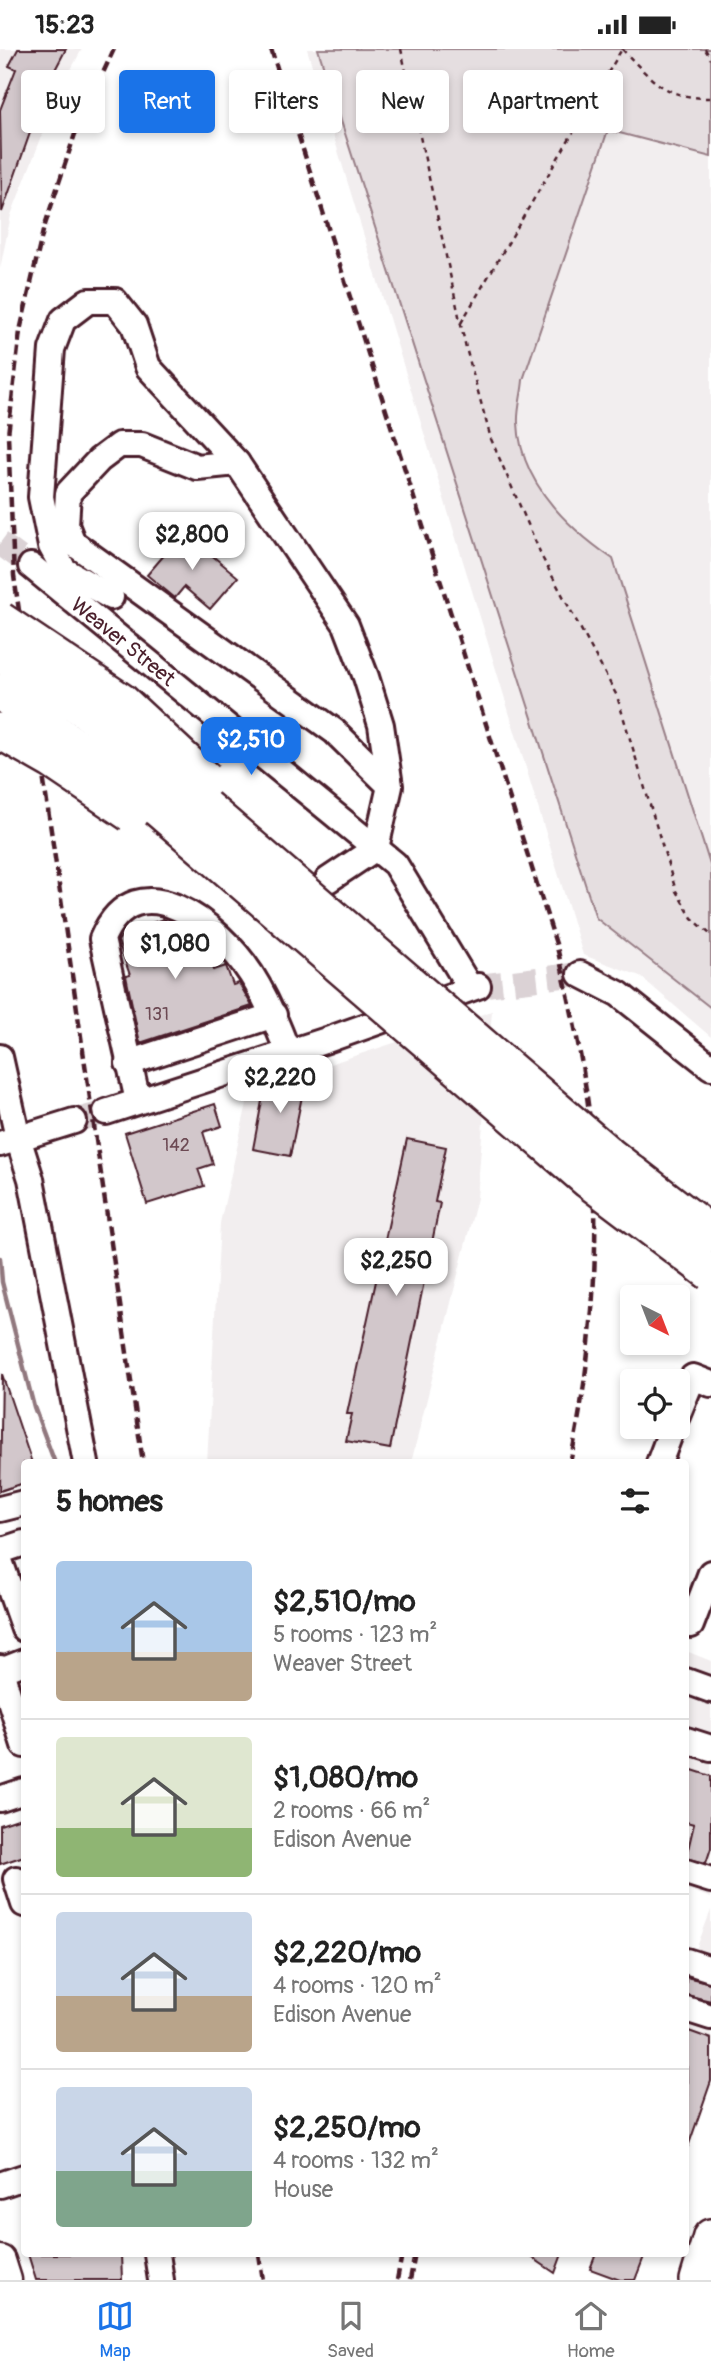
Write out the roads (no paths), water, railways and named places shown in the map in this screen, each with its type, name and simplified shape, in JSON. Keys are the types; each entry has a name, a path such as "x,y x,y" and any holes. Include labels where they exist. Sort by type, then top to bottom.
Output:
{"highway":[{"path":"0,620 102,686 146,722 359,960"},
{"path":"0,654 86,711 155,764 588,1180 711,1273"},
{"path":"0,692 135,789 711,1234"},
{"path":"0,731 359,960"}],"main road":[{"path":"0,2261 6,2280"}],"street":[{"path":"118,588 64,570 51,545 41,497 52,349 63,320 88,301 115,301 134,325 148,367 237,463 346,625 381,725 390,786 376,848 328,880"},
{"path":"237,463 197,467 142,445 119,445 99,460 68,493 66,525 73,543 118,588 334,730 390,786"},
{"name":"Weaver Street","path":"31,566 395,864 474,987 288,1053"},
{"path":"95,619 118,588"},
{"path":"106,1112 288,1053 274,1015 250,972 214,931 173,902 139,901 110,921 102,939 138,1101"},
{"path":"580,974 619,994 711,1067"},
{"path":"128,1063 274,1015"},
{"path":"0,1057 9,1141 31,1179 85,1459"},
{"path":"9,1141 74,1121"},
{"path":"690,1384 693,1377 711,1384"},
{"path":"661,1459 668,1439"},
{"path":"0,1509 21,1504"},
{"path":"0,1551 21,1543"},
{"path":"0,1561 21,1620"},
{"path":"689,1624 691,1625 708,1587"},
{"path":"21,1664 1,1669 21,1735"},
{"path":"689,1682 711,1690"},
{"path":"689,1741 711,1748"},
{"path":"0,1799 21,1792"},
{"path":"689,1873 711,1880"},
{"path":"14,1880 21,1897"},
{"path":"0,2185 21,2178"},
{"path":"157,2257 161,2280"}],"waterway":[{"path":"0,1258 2,1282 34,1407 54,1459"}],"tunnel":[{"path":"0,543 31,566"},
{"path":"478,986 580,974"},
{"path":"74,1121 106,1112"}],"railway":[{"path":"114,49 75,134 43,231 20,331 8,435 14,576 142,1459"},
{"path":"271,49 557,947 572,1015 591,1130 595,1255 589,1339 571,1459"},
{"path":"259,2257 263,2280"},
{"path":"397,2280 401,2257"},
{"path":"410,2280 414,2257"}]}
